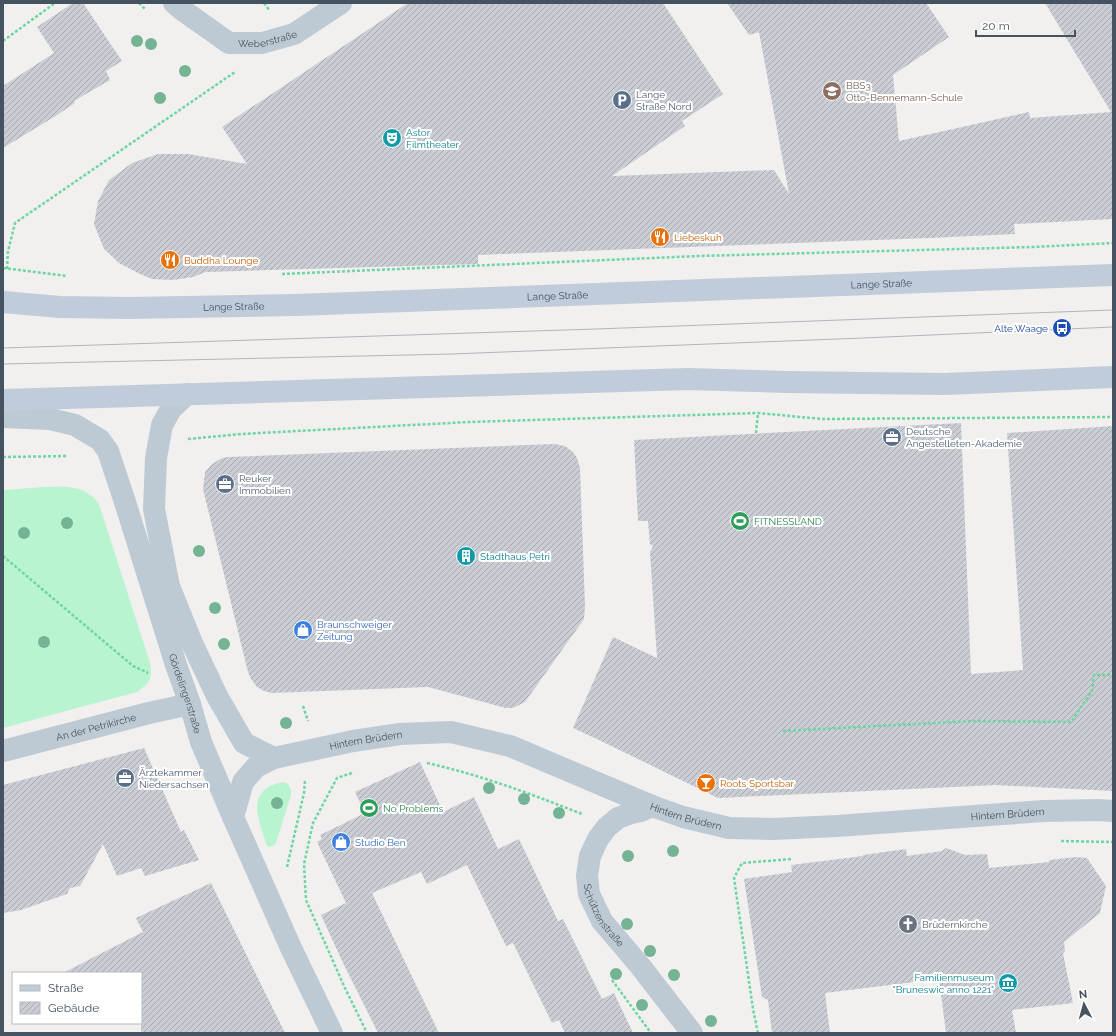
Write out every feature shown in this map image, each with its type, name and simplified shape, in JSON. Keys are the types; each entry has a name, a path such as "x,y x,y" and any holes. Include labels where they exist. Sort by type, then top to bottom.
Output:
{"main road":[{"name":"Lange Straße","path":"3,302 60,307 129,308 296,305 1113,275"},
{"path":"3,400 688,379 945,384 1113,377"}],"street":[{"name":"Weberstraße","path":"174,3 229,43 262,43 294,34 341,3"},
{"path":"187,394 171,409 162,425 156,458 154,510 169,586 192,643 217,696 244,743 274,758"},
{"name":"Gördelingerstraße","path":"3,417 50,419 75,425 100,440 108,451 201,742 275,912 332,1033"},
{"name":"An der Petrikirche","path":"3,751 143,714 190,704"},
{"name":"Hintern Brüdern","path":"233,817 243,782 256,767 274,758 353,741 400,734 451,732 510,746 652,806 683,817 729,828 772,829 837,826 1044,811 1113,811"},
{"name":"Schützenstraße","path":"652,806 618,818 606,827 598,839 590,856 587,876 589,894 602,921 641,967 692,1033"}],"path":[{"path":"3,41 55,3"},
{"path":"70,277 5,268 14,223 241,69"},
{"path":"275,275 712,256 1033,247 1113,243"},
{"path":"158,442 241,434 469,422 758,413 822,419 1113,417"},
{"path":"756,433 758,413"},
{"path":"3,458 84,455 108,451"},
{"path":"3,556 134,666 154,676"},
{"path":"783,731 973,721 1071,722 1092,691 1094,675 1113,675"},
{"path":"303,706 309,725"},
{"path":"275,912 304,793 305,772 300,753"},
{"path":"425,763 453,769 524,791 583,814"},
{"path":"352,772 337,778 313,822 304,864 306,900 344,986 367,1033"},
{"path":"758,1033 752,1009 734,878 742,863 796,858"},
{"path":"610,976 618,990 651,1033"}],"green space":[{"path":"67,487 81,490 87,493 99,504 150,663 151,673 145,686 137,692 3,728 3,490"},
{"path":"283,782 288,784 291,790 291,795 276,843 273,846 268,847 260,824 257,806 263,791 271,786"}],"building":[{"path":"73,3 83,3 122,61 106,71 110,80 74,101 75,103 54,117 3,148 3,86 54,53 37,27"},
{"path":"408,3 663,3 723,94 682,121 685,126 612,176 774,170 789,194 759,32 749,35 727,3 926,3 949,37 893,75 899,141 1029,112 1030,118 1111,112 1045,3 1113,3 1113,219 1014,224 1015,234 478,255 478,264 206,272 193,277 173,280 152,279 140,274 119,263 104,249 94,224 98,201 109,180 132,163 158,154 188,154 247,164 222,127"},
{"path":"961,423 971,674 1023,670 1007,433 1113,426 1113,791 996,785 718,798 573,728 613,637 657,658 650,552 653,546 650,544 648,521 638,521 634,440"},
{"name":"Stadthaus Petri","path":"555,444 565,446 573,452 577,458 580,468 585,606 584,619 525,702 513,708 506,708 428,687 272,693 257,687 248,672 203,489 205,472 212,464 222,458 228,457"},
{"path":"144,748 181,832 184,830 199,860 145,876 141,868 117,876 103,844 80,886 70,888 67,894 21,910 3,913 3,785"},
{"path":"420,762 443,812 474,797 498,849 519,839 558,921 563,919 602,999 614,993 633,1033 565,1033 559,1020 552,1023 513,943 506,946 467,865 427,884 421,872 372,893 439,1033 378,1033 321,915 346,903 317,842 322,839 320,835 365,813 355,792"},
{"name":"Brüdernkirche","path":"946,848 965,855 987,854 989,868 1049,862 1049,860 1076,857 1087,858 1106,886 1100,913 1064,942 1065,951 1063,953 1073,1003 1012,1010 1016,1033 946,1033 939,979 825,993 830,1033 772,1033 768,1000 762,997 744,879 792,872 791,865 906,849 907,856 942,851"},
{"path":"211,883 285,1033 141,1033 142,972 65,972 143,932 136,918"}],"tram line":[{"path":"3,348 596,329 1113,310"},
{"path":"3,364 452,354 1113,327"}],"place":[{"name":"BBS3 Otto-Bennemann-Schule","path":"832,91"},
{"name":"Lange Straße Nord","path":"622,100"},
{"name":"Astor Filmtheater","path":"392,138"},
{"name":"Liebeskuh","path":"660,237"},
{"name":"Buddha Lounge","path":"170,260"},
{"name":"Alte Waage","path":"1062,328"},
{"name":"Deutsche Angestelleten-Akademie","path":"892,437"},
{"name":"Reuker Immobilien","path":"225,484"},
{"name":"FITNESSLAND","path":"740,521"},
{"name":"Stadthaus Petri","path":"466,556"},
{"name":"Braunschweiger Zeitung","path":"303,630"},
{"name":"Ärztekammer Niedersachsen","path":"125,778"},
{"name":"Roots Sportsbar","path":"706,783"},
{"name":"No Problems","path":"369,808"},
{"name":"Studio Ben","path":"341,842"},
{"name":"Brüdernkirche","path":"908,924"},
{"name":"Familienmuseum \"Bruneswic anno 1221\"","path":"1008,983"}]}
